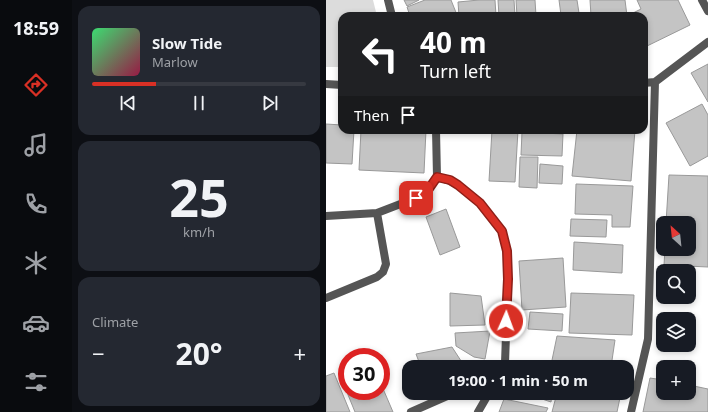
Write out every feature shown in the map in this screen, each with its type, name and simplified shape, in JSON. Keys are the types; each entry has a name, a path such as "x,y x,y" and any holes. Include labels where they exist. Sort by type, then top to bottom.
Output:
{"street":[{"path":"388,0 391,12"},
{"path":"702,0 708,10"},
{"path":"648,83 655,82 708,42"},
{"path":"631,412 648,339 655,82"},
{"path":"326,84 338,85"},
{"path":"326,216 377,213 416,198 428,190 437,177 436,134"},
{"path":"437,177 450,180 480,203 502,231 507,251 508,279 502,360"},
{"path":"326,298 376,277 383,272 386,264 377,213"},
{"path":"411,412 438,400"},
{"path":"478,412 484,400"}],"shaded area":[{"path":"326,0 373,0 376,12 338,12 338,67 326,67"}],"building":[{"path":"404,0 419,0 407,6"},
{"path":"425,0 451,0 456,12 409,12 407,7"},
{"path":"495,0 496,12 459,12 458,2"},
{"path":"498,0 514,0 515,12 499,12"},
{"path":"516,0 535,0 536,12 517,12"},
{"path":"559,0 577,0 579,12 561,12"},
{"path":"590,0 625,0 626,12 591,12"},
{"path":"637,0 678,0 690,25 648,46 648,12 635,12 641,9"},
{"path":"708,64 708,102 691,73"},
{"path":"702,104 708,115 708,156 690,166 666,123"},
{"path":"326,124 338,125 338,134 354,134 352,164 326,163"},
{"path":"361,134 426,134 424,173 359,170"},
{"path":"492,134 518,134 515,182 489,181"},
{"path":"522,134 563,134 562,156 521,155"},
{"path":"577,134 635,134 631,181 572,176"},
{"path":"520,157 538,157 537,188 519,187"},
{"path":"540,164 563,166 562,184 539,183"},
{"path":"669,175 708,176 708,267 696,266 696,264 664,264 665,256 696,256 696,216 666,216"},
{"path":"576,184 633,186 630,227 612,227 612,215 575,214"},
{"path":"446,209 460,247 440,255 426,217"},
{"path":"571,219 607,220 606,237 570,236"},
{"path":"574,242 623,245 622,273 573,270"},
{"path":"563,258 566,307 522,310 519,261"},
{"path":"450,293 481,296 485,325 450,326"},
{"path":"571,293 634,295 632,335 569,333"},
{"path":"530,312 563,314 562,331 528,329"},
{"path":"490,331 485,359 474,357 456,346 455,333"},
{"path":"557,336 615,340 612,360 552,360"},
{"path":"452,347 460,360 418,360 416,354"},
{"path":"334,373 338,383 338,400 345,400 350,412 326,412 326,376"},
{"path":"650,378 656,379 656,400 696,400 696,386 708,389 708,412 643,412"},
{"path":"350,400 388,400 393,412 355,412"},
{"path":"504,400 548,408 546,412 499,412"},
{"path":"555,400 620,400 617,412 552,412"}],"route":[{"path":"416,198 428,190 437,177 450,180 480,203 502,231 507,251 508,279 506,321"}]}
